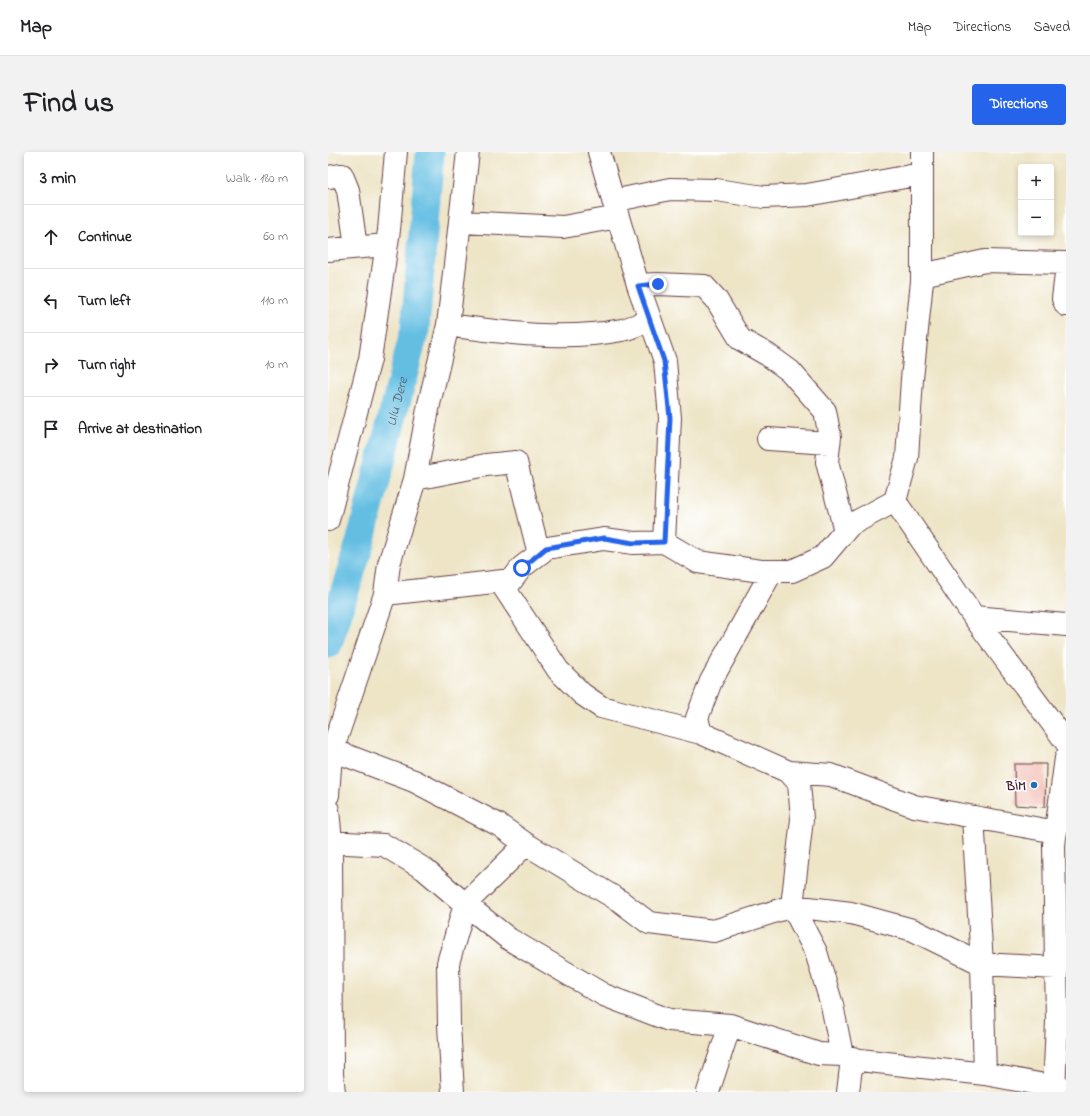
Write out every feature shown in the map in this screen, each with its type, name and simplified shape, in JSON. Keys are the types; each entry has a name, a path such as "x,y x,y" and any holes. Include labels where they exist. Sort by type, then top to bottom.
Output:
{"street":[{"path":"328,520 335,466 370,359 387,245 396,152"},
{"path":"328,795 332,750 385,594 389,564 415,479 429,404 448,325 461,222 461,201 468,152"},
{"path":"599,152 638,286 664,361 670,418 664,542"},
{"path":"922,152 922,276 912,379 907,458 895,501 850,525 823,557 792,571 772,571 698,562 664,542 634,543 604,538 546,548 522,568 505,589 558,670 582,694 601,707 701,733 790,772 831,775 914,806 1056,832"},
{"path":"461,222 563,227 670,190 716,190 764,197 807,195 921,174"},
{"path":"328,177 342,176 348,190 356,247"},
{"path":"328,250 387,245"},
{"path":"922,276 985,261 1066,263"},
{"path":"1066,274 1063,299 1066,304"},
{"path":"638,286 658,284 704,286 716,299 740,339 768,355 790,371 825,411 830,437 827,462 845,530"},
{"path":"448,325 506,333 553,336 587,335 623,330 650,320"},
{"path":"768,439 829,443"},
{"path":"415,479 486,465 516,462 539,554"},
{"path":"895,501 974,617 1066,742"},
{"path":"701,733 697,718 712,681 772,571"},
{"path":"385,594 512,580"},
{"path":"974,617 1066,625"},
{"path":"332,750 414,781 499,826 620,901 649,923 714,931 792,906 851,913 913,930 982,964 1059,961"},
{"path":"329,841 384,845 424,869 464,904 509,939 604,995 669,1020 730,1025 819,1054 990,1081 1058,1090 1057,1021 1059,961 1054,845 1066,758"},
{"path":"790,772 800,782 802,819 792,906 816,952 832,1005 851,1058 848,1092"},
{"path":"328,810 332,1066 334,1092"},
{"path":"973,817 990,1081"},
{"path":"453,1092 449,1025 448,963 464,904 526,844"},
{"path":"708,1092 730,1025"}],"building":[{"path":"1014,764 1046,764 1045,807 1015,805"}],"waterway":[{"name":"Ulu Dere","path":"328,644 360,543 415,329 430,152"}],"place":[{"name":"BİM","path":"1034,785"}],"route":[{"path":"522,568 546,548 604,538 634,543 664,542 670,418 664,361 638,286 658,284"}]}
